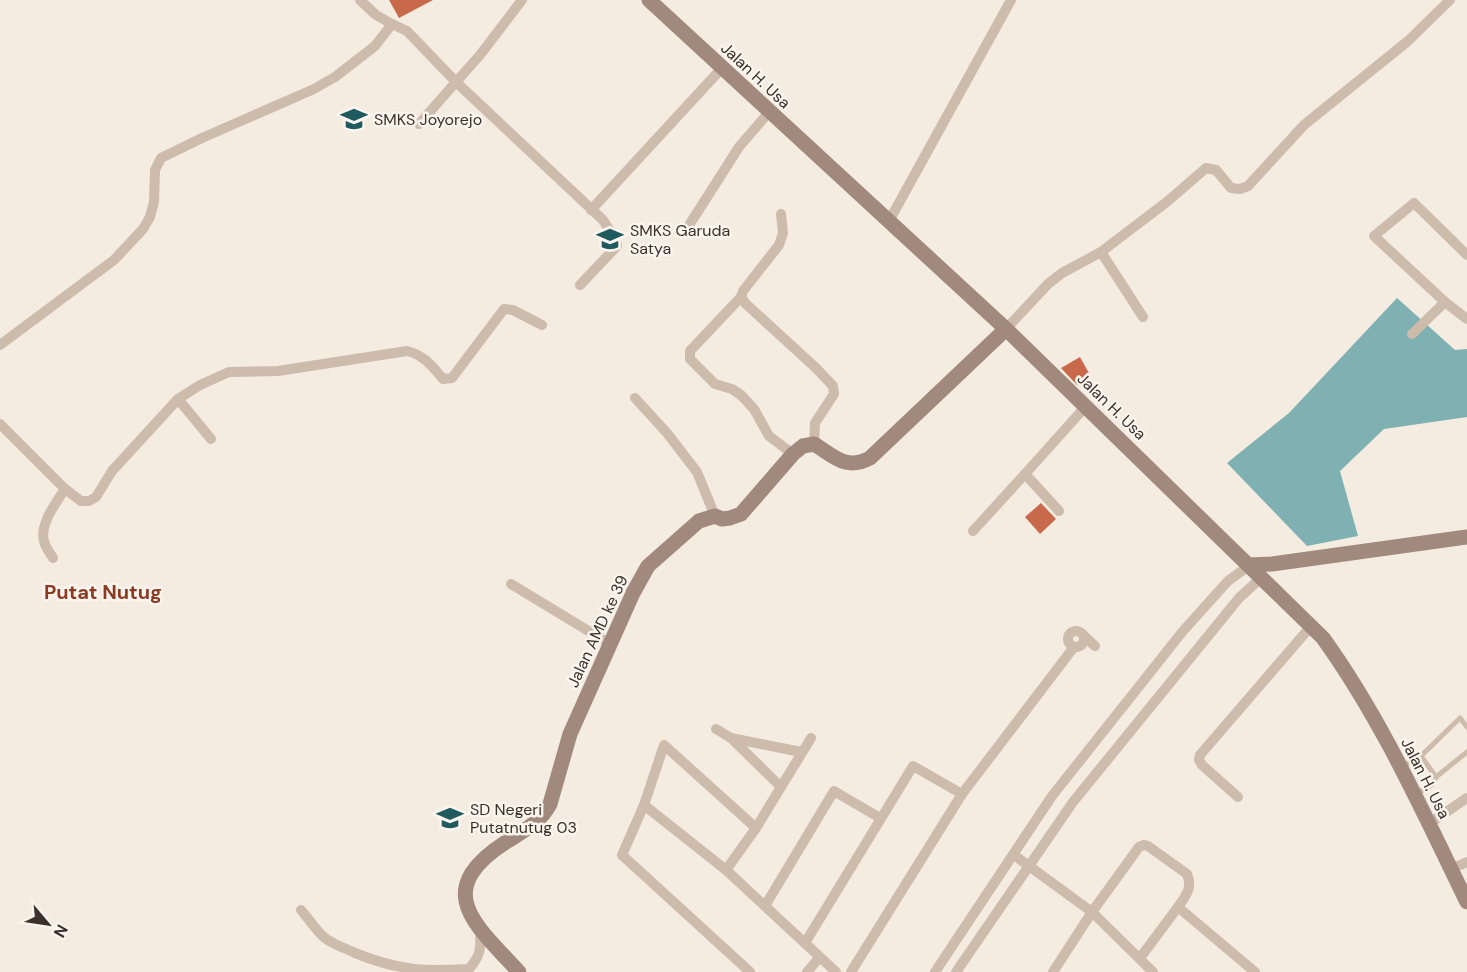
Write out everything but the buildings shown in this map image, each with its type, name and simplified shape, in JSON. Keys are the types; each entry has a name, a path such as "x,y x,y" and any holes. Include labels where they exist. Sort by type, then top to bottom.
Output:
{"street":[{"path":"360,0 376,15 407,31 456,81 603,220 616,240 617,246 580,285"},
{"path":"419,124 480,54 522,0"},
{"name":"Jalan H. Usa","path":"650,0 1006,329 1312,625 1343,665 1402,767 1467,902"},
{"path":"889,221 1011,0"},
{"path":"741,297 832,386 834,394 815,423 813,444 849,464 859,464 870,458 1062,273 1101,252 1168,201 1206,168 1216,170 1231,188 1240,189 1248,186 1304,125 1408,41 1450,0"},
{"path":"0,345 114,260 143,229 150,217 154,202 155,170 161,158 284,103 335,77 375,46 392,24"},
{"path":"591,210 722,68"},
{"path":"686,230 739,147 769,112"},
{"path":"1467,255 1414,203 1374,236 1445,302 1467,319"},
{"path":"781,214 783,233 779,245 743,291 741,297 690,351 690,359 715,384 732,389 741,395 754,409 769,436 793,454"},
{"path":"1101,252 1143,316"},
{"path":"1412,334 1445,302"},
{"path":"0,424 65,489 81,501 89,501 96,497 112,471 178,399 200,385 229,372 278,371 407,351 425,358 443,379 447,380 452,378 504,309 513,310 543,325"},
{"path":"635,398 667,433 697,472 716,516"},
{"path":"178,399 211,439"},
{"path":"973,531 1086,406"},
{"name":"Jalan AMD ke 39","path":"519,972 471,918 465,901 469,879 478,865 491,852 534,824 550,804 570,734 633,593 648,566 699,521 716,516 722,519 730,518 741,514 793,454 803,446 813,444"},
{"path":"1025,474 1059,511"},
{"path":"54,558 43,537 50,510 65,489"},
{"path":"935,972 1052,796 1183,631 1228,581 1250,565 1272,564 1467,537"},
{"path":"956,972 1027,866 1088,784 1239,598 1262,577 1272,564"},
{"path":"510,584 610,644"},
{"path":"1238,796 1202,765 1198,760 1200,755 1312,625"},
{"path":"851,972 963,794 1074,647 1068,643 1071,633 1074,631 1081,633 1095,646"},
{"path":"716,729 731,738 780,786"},
{"path":"731,738 801,752"},
{"path":"726,870 756,828 811,738"},
{"path":"750,972 622,855 644,805 663,745 756,828"},
{"path":"805,943 913,766 963,794"},
{"path":"765,906 834,791 880,818"},
{"path":"1430,823 1467,798"},
{"path":"644,805 726,870 836,972"},
{"path":"1053,972 1092,912 1139,847 1144,845 1186,874 1190,881 1189,890 1178,907 1140,958"},
{"path":"1014,855 1092,912 1153,972"},
{"path":"1451,869 1467,862"},
{"path":"1178,907 1255,972"},
{"path":"301,910 333,944 379,963 411,971 469,969 479,957 480,930"},
{"path":"807,972 819,958"}],"lane":[{"path":"1402,767 1421,756 1460,718 1467,728"},
{"path":"1416,794 1433,783 1436,777 1467,752"},
{"path":"1421,756 1436,777"}],"water":[{"path":"1397,298 1455,350 1467,349 1467,417 1384,429 1340,471 1358,536 1307,546 1227,463 1289,413"}],"place":[{"name":"SMKS Joyorejo","path":"354,119"},
{"name":"SMKS Garuda Satya","path":"610,239"},
{"name":"SD Negeri Putatnutug 03","path":"450,818"}],"district":[{"name":"Putat Nutug","path":"103,592"}]}
